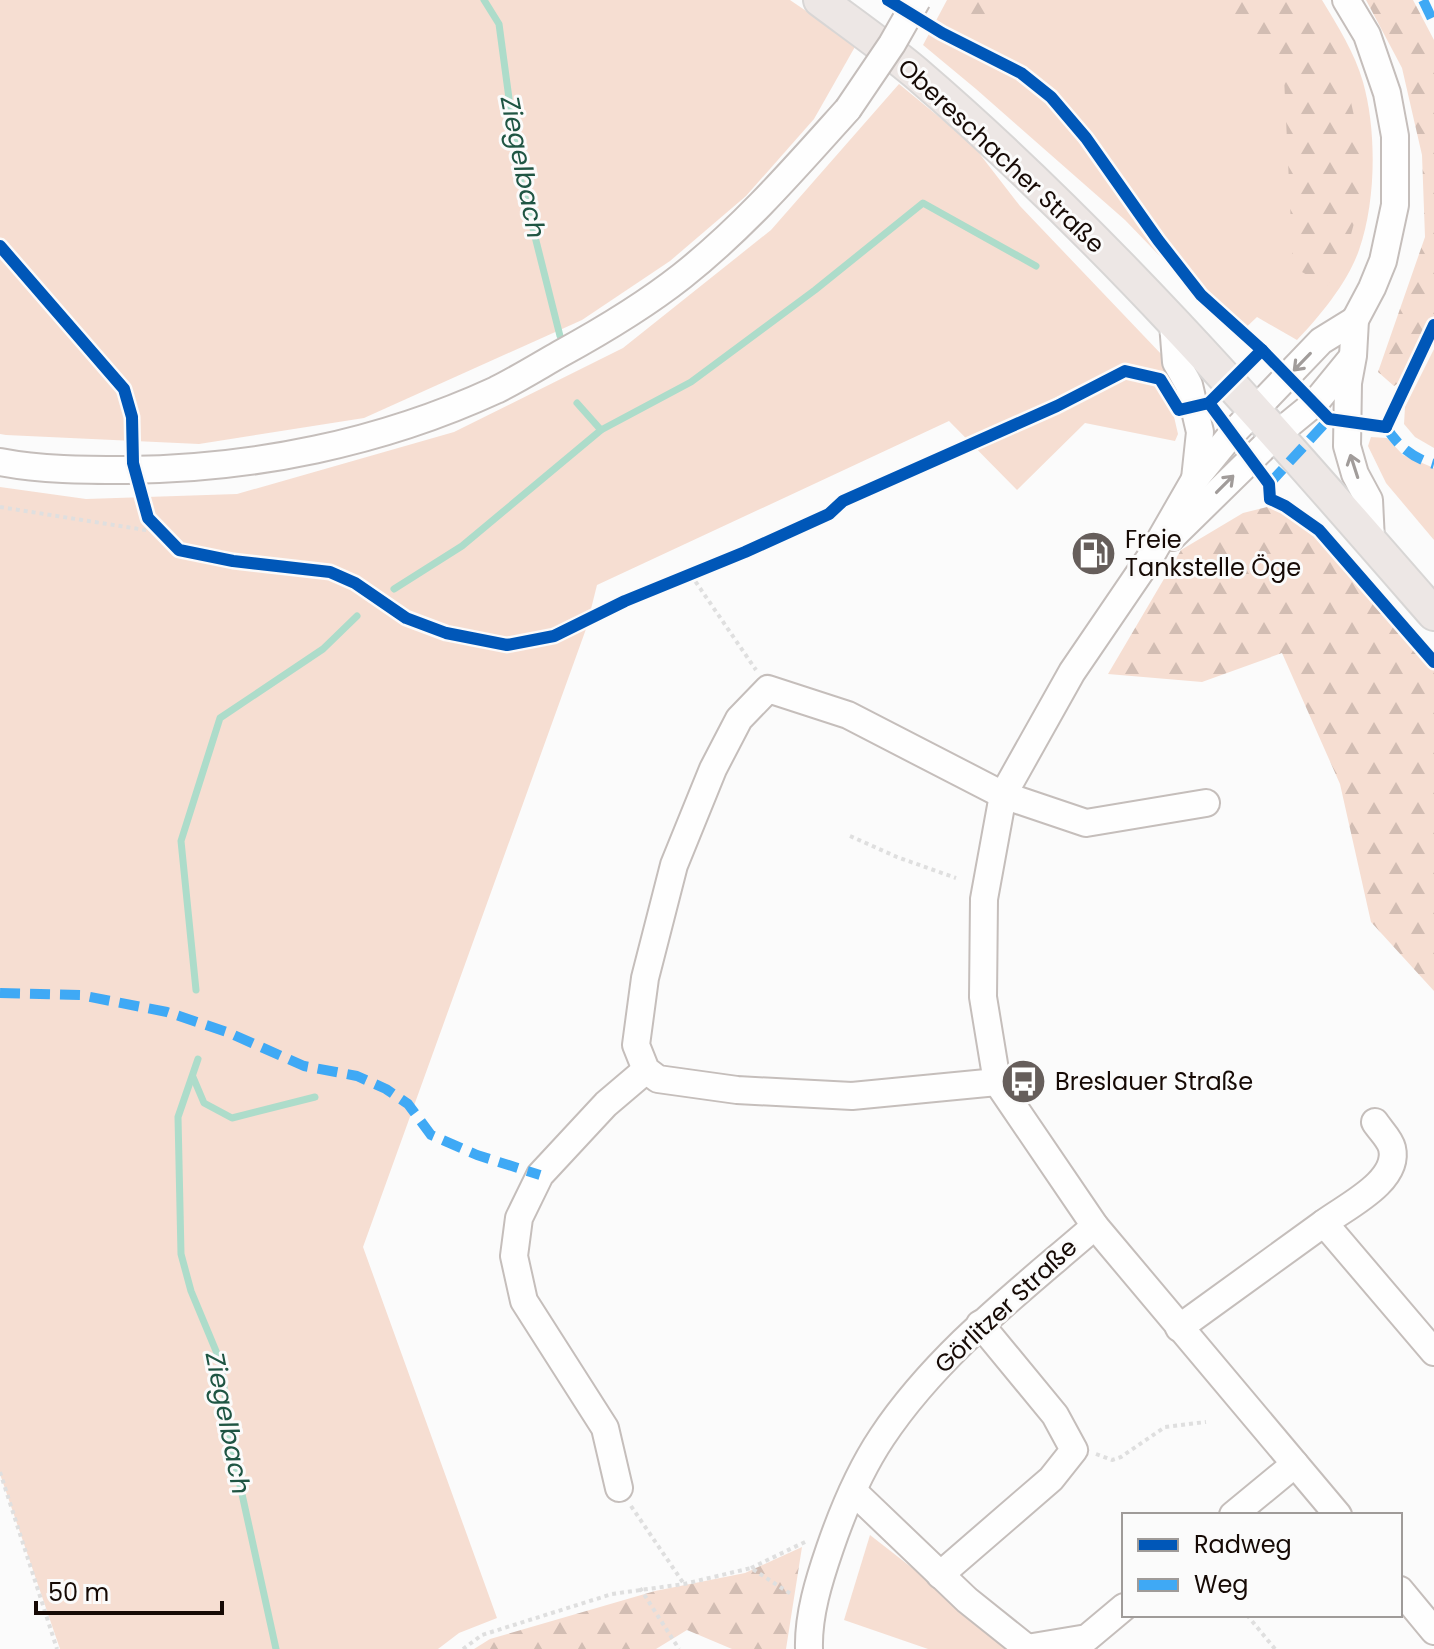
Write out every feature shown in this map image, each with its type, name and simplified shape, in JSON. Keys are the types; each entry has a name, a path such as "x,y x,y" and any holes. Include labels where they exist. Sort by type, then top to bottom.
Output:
{"main road":[{"name":"Obereschacher Straße","path":"820,0 914,72 1009,157 1254,410 1434,614"}],"street":[{"path":"0,462 24,467 177,470 320,450 391,431 496,390 600,332 681,277 759,208 848,109 892,44 917,0"},
{"path":"1346,0 1367,35 1387,93 1395,136 1395,205 1383,261 1355,320 1348,383 1347,446 1355,474 1369,500 1371,541"},
{"path":"1336,1513 1095,1226 997,1082 983,997 984,899 1003,795 1072,672 1149,559 1195,479 1254,410 1321,341 1355,320"},
{"path":"1173,323 1176,362 1189,385 1200,432 1195,479"},
{"path":"1149,559 1276,435 1315,403 1353,356"},
{"path":"997,1082 852,1096 737,1090 658,1079 646,1070 636,1045 645,978 674,865 713,769 739,719 768,689 848,715 1003,795 1086,823 1206,803"},
{"path":"619,1488 605,1428 524,1301 514,1256 519,1218 540,1175 606,1104 646,1070"},
{"path":"1179,1328 1383,1180 1394,1165 1392,1146 1375,1122"},
{"path":"1324,1223 1434,1352"},
{"name":"Görlitzer Straße","path":"809,1649 813,1609 823,1570 853,1491 882,1437 929,1377 980,1324 1095,1226"},
{"path":"940,1575 1051,1479 1074,1450 1055,1415 980,1324"},
{"path":"1235,1513 1295,1464"},
{"path":"853,1491 967,1600 1027,1648 1087,1638 1122,1609"},
{"path":"1402,1592 1434,1631"}],"path":[{"path":"0,507 158,532"},
{"path":"705,570 691,575 768,689"},
{"path":"850,836 956,878"},
{"path":"1074,1450 1112,1460 1165,1427 1206,1422"},
{"path":"0,1472 57,1649"},
{"path":"619,1488 684,1584"},
{"path":"463,1649 482,1635 612,1594 684,1584 751,1568 838,1527"},
{"path":"751,1568 813,1609"},
{"path":"640,1588 679,1649"},
{"path":"1249,1617 1275,1649"}],"green space":[{"path":"0,0 790,0 856,45 814,119 746,196 670,261 582,320 364,418 199,444 6,435 0,434"},
{"path":"947,0 1322,0 1360,71 1371,122 1373,166 1365,231 1354,262 1332,298 1297,340 1257,317 1237,336 1125,220 923,45"},
{"path":"960,0 1000,0 982,27 949,19"},
{"path":"1221,0 1308,0 1340,52 1367,175 1346,253 1327,286 1293,267 1284,77"},
{"path":"1366,0 1413,0 1434,40 1434,316 1405,379 1394,386 1378,372 1425,237 1422,155 1402,68"},
{"path":"899,84 972,144 1020,206 1163,356 1184,401 1172,408 1178,434 1175,441 1085,423 1017,490 949,421 597,585 586,629 363,1247 497,1618 459,1633 438,1649 60,1649 0,1474 0,487 86,499 237,494 454,432 623,348 771,230"},
{"path":"1434,349 1434,448 1415,437 1404,424 1405,407"},
{"path":"1371,437 1387,438 1403,455 1434,468 1434,540 1386,483 1368,446"},
{"path":"1275,505 1313,530 1434,667 1434,991 1371,922 1340,784 1282,653 1202,682 1108,674 1181,550 1243,513"},
{"path":"870,1535 1016,1649 928,1649 844,1620"},
{"path":"802,1547 786,1649 732,1649 687,1630 656,1649 474,1649 490,1639 655,1591 745,1573"}],"waterway":[{"name":"Ziegelbach","path":"484,0 499,24 519,173 560,336"},
{"path":"394,589 462,546 601,430 691,382 815,290 923,203 1036,266"},
{"name":"Ziegelbach","path":"577,403 601,430"},
{"name":"Ziegelbach","path":"196,990 181,841 220,718 323,649 357,616"},
{"name":"Ziegelbach","path":"198,1059 178,1117 181,1254 191,1291 221,1363 231,1444 276,1649"},
{"path":"193,1077 204,1103 232,1118 315,1097"}],"marked path":[{"path":"1423,0 1434,23"},
{"path":"1269,484 1329,419"},
{"path":"1386,427 1406,450 1434,464"},
{"path":"0,993 80,995 167,1012 227,1032 304,1066 357,1076 386,1089 408,1104 431,1135 477,1155 540,1175"}],"cycle path":[{"path":"888,0 942,33 1021,73 1051,97 1086,138 1201,295 1262,350 1329,419 1386,427"},
{"path":"0,246 124,389 132,417 133,463 148,518 179,550 233,561 330,572 355,583 406,618 446,633 507,645 554,636 625,601 745,552 829,514 843,501 1057,406 1125,371 1160,379 1179,410 1209,403 1262,350"},
{"path":"1386,427 1434,325"},
{"path":"1209,403 1269,484 1270,499 1319,530 1434,662"}],"place":[{"name":"Freie Tankstelle Öge","path":"1094,554"},
{"name":"Breslauer Straße","path":"1024,1082"}]}
